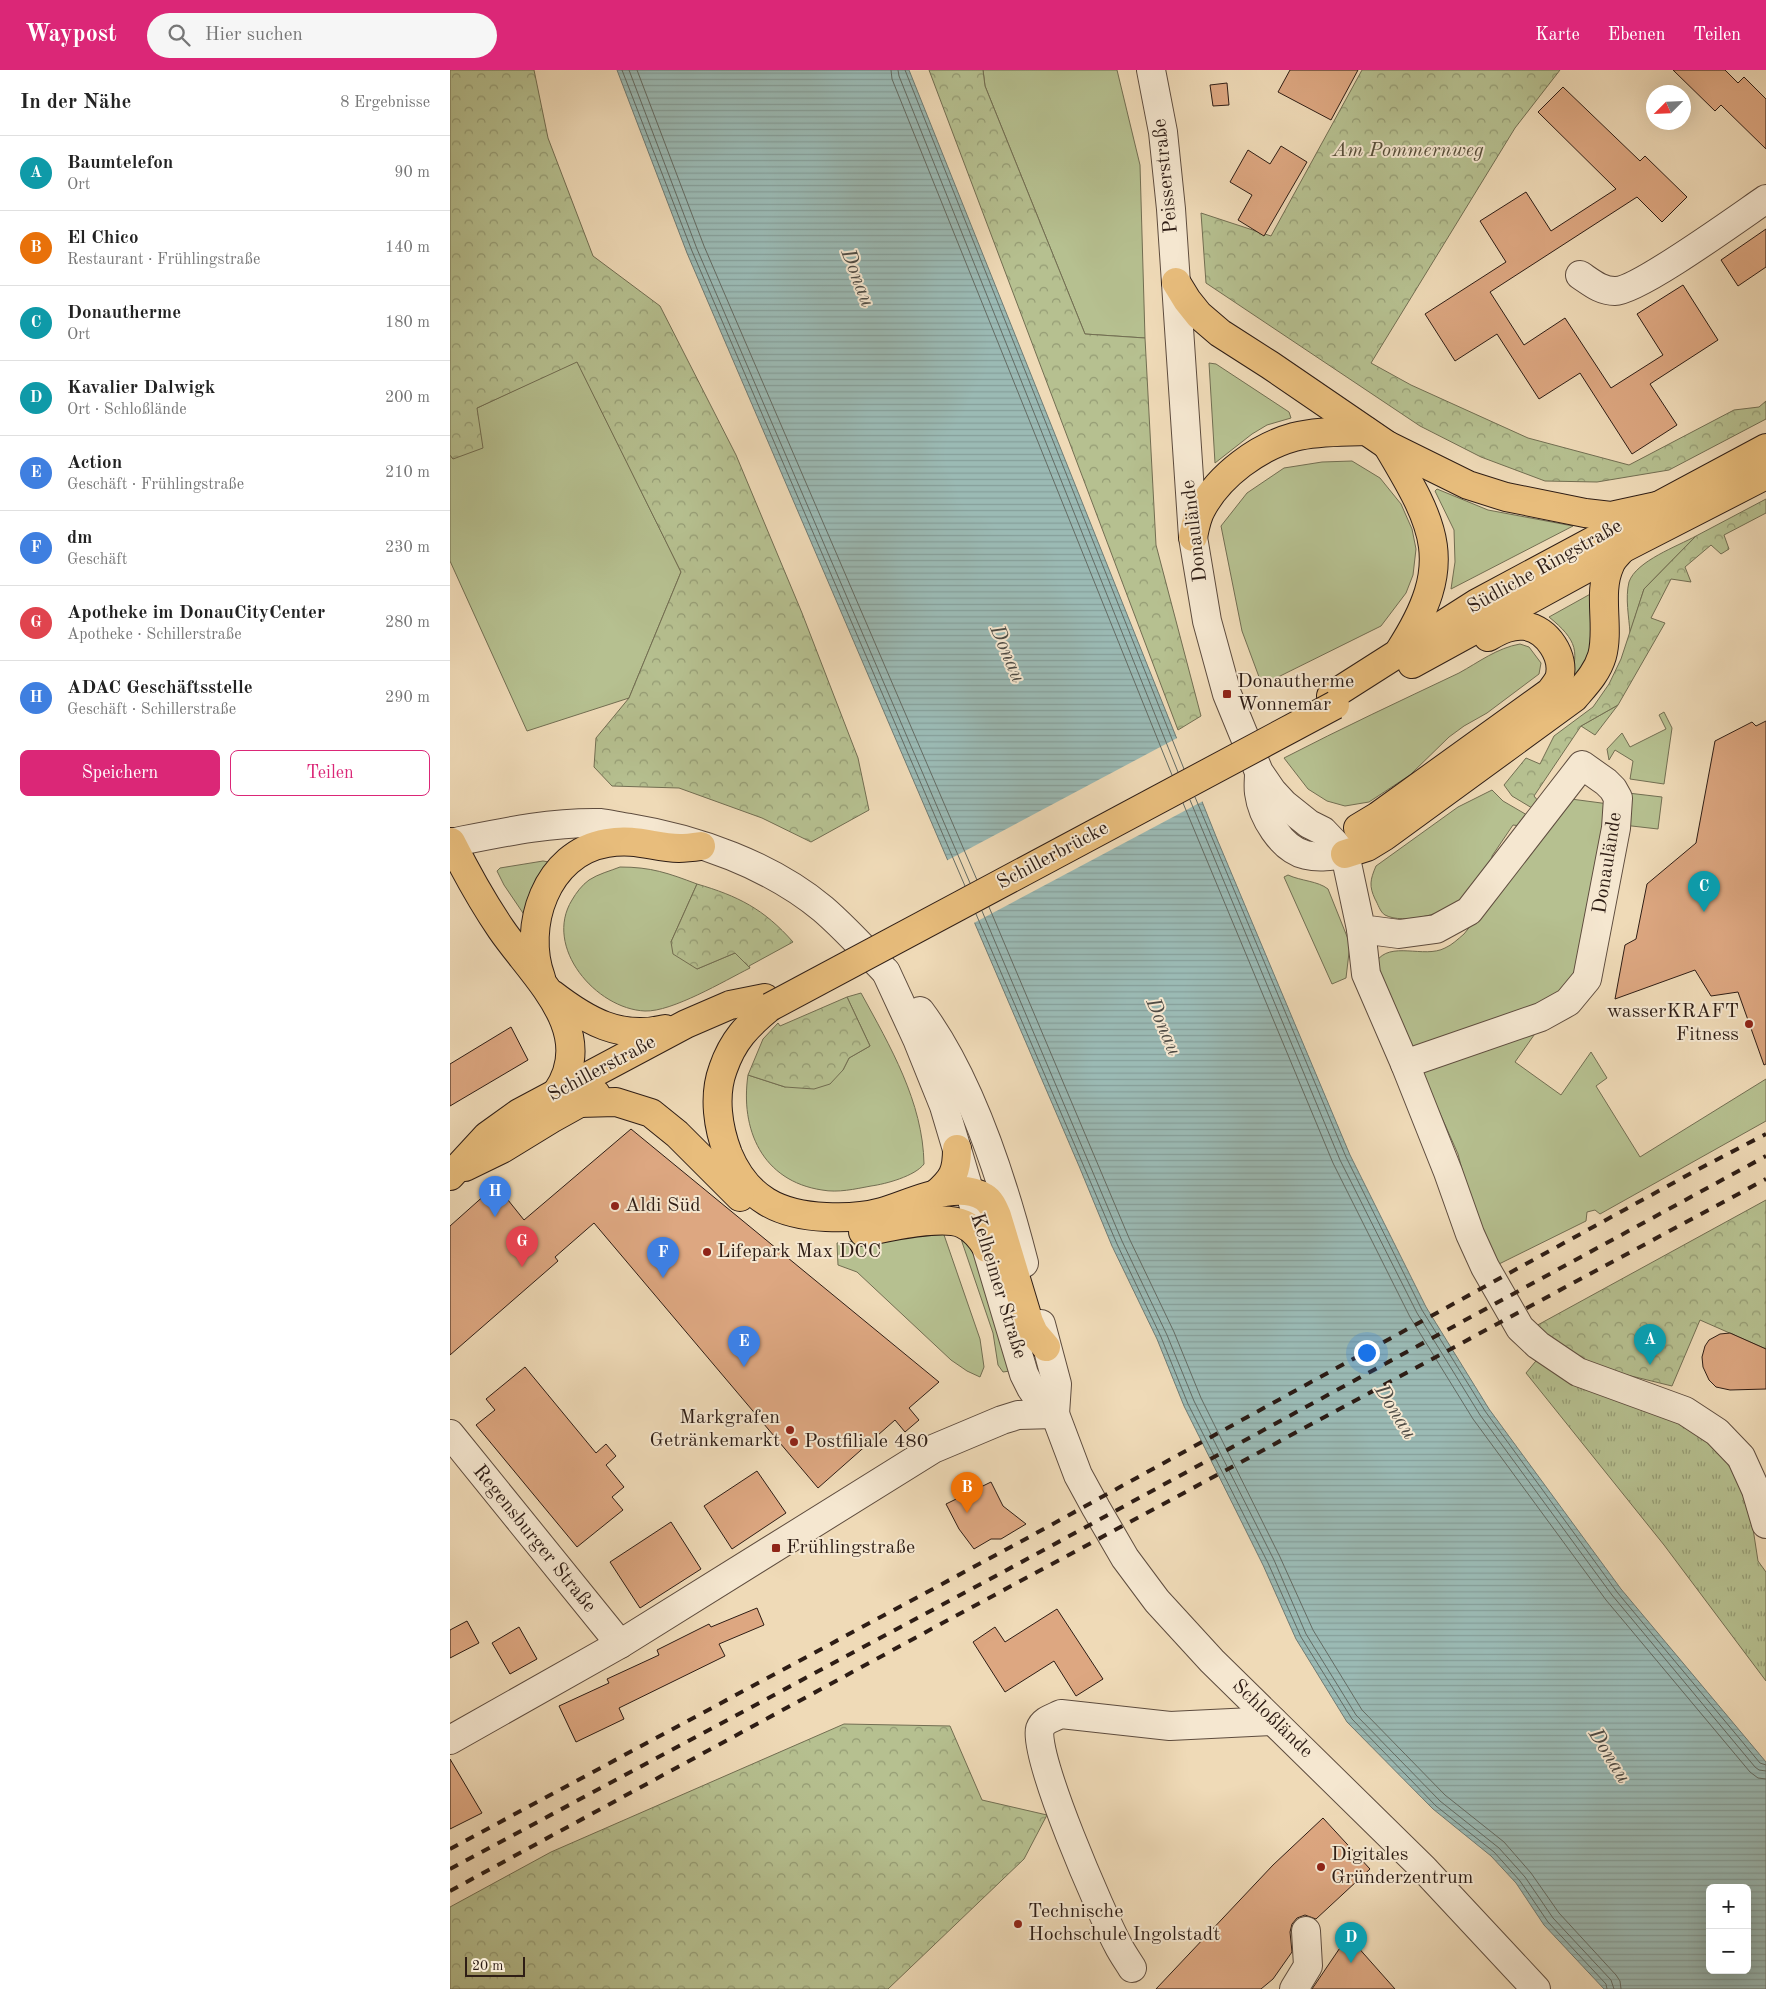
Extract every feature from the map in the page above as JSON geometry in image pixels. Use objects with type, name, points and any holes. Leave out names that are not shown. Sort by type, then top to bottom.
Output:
[{"type":"main road","points":[[1176,282],[1199,315],[1220,333],[1376,438],[1468,485],[1506,497],[1585,513],[1611,516],[1658,506]]},
{"type":"main road","points":[[1193,537],[1202,508],[1210,496],[1223,481],[1252,456],[1272,445],[1293,437],[1316,433],[1376,438],[1411,486],[1431,535],[1435,559],[1432,584],[1411,633],[1408,657],[1439,660],[1512,626],[1526,626],[1543,635],[1558,654],[1561,669],[1558,680],[1550,692],[1378,816],[1358,828]]},
{"type":"main road","name":"Südliche Ringstraße","points":[[1408,657],[1477,603],[1766,448]]},
{"type":"main road","name":"Südliche Ringstraße","points":[[1333,700],[1408,657],[1766,475]]},
{"type":"main road","points":[[1344,854],[1367,847],[1385,836],[1574,698],[1596,671],[1602,658],[1606,639],[1606,578],[1610,564],[1622,549]]},
{"type":"main road","name":"Schillerbrücke","points":[[768,1002],[1333,700]]},
{"type":"main road","points":[[701,846],[678,848],[624,841],[605,843],[578,854],[566,863],[549,884],[534,926],[535,957],[569,1036],[571,1059],[568,1097],[616,1102],[651,1113],[678,1134],[741,1197],[768,1219],[821,1234],[855,1233],[935,1220],[957,1222],[974,1231],[988,1248]]},
{"type":"main road","points":[[450,842],[490,913],[510,942],[547,988],[575,1011],[615,1030],[636,1033],[686,1024]]},
{"type":"main road","points":[[768,1002],[737,1039],[725,1063],[718,1089],[718,1106],[725,1145],[742,1179],[754,1193],[767,1203],[800,1216],[840,1218],[861,1216],[882,1212],[936,1194],[957,1191],[971,1192],[985,1197],[992,1204],[997,1216],[1029,1322],[1034,1333],[1046,1346]]},
{"type":"main road","name":"Schillerstraße","points":[[453,1173],[494,1154],[568,1097],[686,1024],[730,1005],[768,1002]]},
{"type":"main road","name":"Schillerstraße","points":[[568,1097],[720,1023],[768,1002]]},
{"type":"main road","points":[[936,1194],[953,1177],[957,1165],[957,1149]]},
{"type":"street","name":"Peisserstraße","points":[[1151,70],[1164,142],[1176,282]]},
{"type":"street","points":[[1580,276],[1600,289],[1617,291],[1640,282],[1766,199]]},
{"type":"street","name":"Donaulände","points":[[1176,282],[1193,537],[1207,621],[1228,694],[1259,772]]},
{"type":"street","name":"Donaulände","points":[[1361,929],[1400,934],[1436,929],[1469,911],[1582,765],[1606,782],[1618,798],[1616,828],[1587,979],[1564,1005],[1541,1018],[1405,1064]]},
{"type":"street","points":[[1259,772],[1284,804],[1309,824],[1323,832],[1344,854],[1361,929],[1366,974],[1405,1064],[1448,1172],[1470,1234],[1485,1268],[1520,1328],[1538,1345],[1578,1372],[1685,1411],[1716,1432],[1741,1457],[1756,1490],[1766,1524]]},
{"type":"street","points":[[1259,772],[1259,794],[1264,812],[1283,840],[1305,855],[1326,857],[1344,854]]},
{"type":"street","points":[[450,842],[549,825],[602,823],[674,837],[754,866],[800,892],[824,910],[911,999],[934,1032],[969,1101],[998,1171],[1058,1384],[1055,1414],[1018,1415],[933,1449],[620,1644],[450,1740]]},
{"type":"street","points":[[1323,832],[1340,833],[1358,828]]},
{"type":"street","points":[[1344,854],[1349,840],[1358,828]]},
{"type":"street","name":"Kelheimer Straße","points":[[886,972],[931,1071],[971,1192],[1024,1374],[1042,1404],[1055,1414]]},
{"type":"street","name":"Schloßlände","points":[[1055,1414],[1078,1474],[1125,1558],[1157,1601],[1212,1660],[1424,1868],[1536,1989]]},
{"type":"street","name":"Regensburger Straße","points":[[450,1434],[620,1644]]},
{"type":"street","points":[[1132,1968],[1118,1945],[1071,1838],[1048,1776],[1038,1740],[1040,1727],[1046,1721],[1061,1714],[1170,1726],[1273,1721]]},
{"type":"street","points":[[1294,1989],[1308,1966],[1306,1931]]},
{"type":"green space","points":[[450,70],[534,70],[548,138],[593,256],[660,306],[736,455],[802,613],[858,758],[869,810],[811,842],[762,818],[679,788],[612,786],[594,767],[596,738],[629,698],[681,572],[577,362],[477,408],[483,448],[453,459],[450,455]]},
{"type":"green space","points":[[929,70],[983,70],[985,86],[1085,334],[1145,338],[1156,545],[1201,716],[1178,730]]},
{"type":"green space","points":[[983,70],[1117,70],[1140,165],[1145,338],[1085,334],[985,86]]},
{"type":"green space","name":"Am Pommernweg","points":[[1362,70],[1560,70],[1515,128],[1371,363],[1411,385],[1528,438],[1629,465],[1734,410],[1759,407],[1766,401],[1766,419],[1669,470],[1597,482],[1545,481],[1481,457],[1420,426],[1206,283],[1201,213],[1271,236]]},
{"type":"green space","points":[[577,361],[681,572],[629,698],[527,731],[450,561],[450,455],[453,459],[477,408]]},
{"type":"green space","points":[[1209,363],[1216,364],[1289,412],[1291,418],[1267,425],[1252,434],[1215,463]]},
{"type":"green space","points":[[1352,461],[1380,478],[1401,504],[1412,529],[1416,549],[1413,575],[1406,593],[1381,626],[1262,685],[1242,631],[1221,526],[1247,493],[1284,468],[1322,462]]},
{"type":"green space","points":[[1437,489],[1488,510],[1573,526],[1451,589],[1455,562],[1454,530],[1435,491]]},
{"type":"green space","points":[[1766,499],[1766,513],[1724,535],[1729,549],[1721,554],[1711,545],[1685,567],[1691,582],[1671,579],[1651,618],[1665,623],[1618,705],[1581,726],[1534,796],[1539,802],[1532,808],[1512,796],[1504,785],[1526,758],[1540,764],[1554,736],[1593,707],[1609,684],[1621,659],[1644,589],[1696,536]]},
{"type":"green space","points":[[1696,536],[1644,589],[1630,633],[1627,594],[1629,582],[1633,574],[1649,561]]},
{"type":"green space","points":[[1594,592],[1598,623],[1587,670],[1567,686],[1574,664],[1574,647],[1566,633],[1549,617]]},
{"type":"green space","points":[[1520,644],[1529,647],[1541,663],[1539,674],[1487,713],[1449,737],[1410,775],[1369,802],[1345,806],[1327,801],[1308,789],[1284,758],[1459,673],[1496,652]]},
{"type":"green space","points":[[1618,705],[1595,735],[1581,726]]},
{"type":"green space","points":[[1664,712],[1672,728],[1664,784],[1630,779],[1633,761],[1615,750],[1609,760],[1607,749],[1622,733],[1630,747],[1666,729],[1659,715]]},
{"type":"green space","points":[[1492,790],[1503,801],[1527,815],[1521,826],[1513,825],[1492,856],[1492,863],[1469,895],[1453,907],[1434,914],[1402,919],[1383,914],[1371,887],[1371,879],[1376,866],[1458,807]]},
{"type":"green space","points":[[1628,793],[1662,797],[1658,829],[1623,825]]},
{"type":"green space","points":[[1571,799],[1609,804],[1580,970],[1515,1062],[1561,1095],[1591,1052],[1607,1078],[1596,1086],[1640,1157],[1766,1079],[1766,1121],[1600,1214],[1595,1210],[1587,1212],[1586,1221],[1497,1265],[1474,1215],[1458,1154],[1380,978],[1376,962],[1390,952],[1437,951],[1448,947],[1457,940],[1464,934]]},
{"type":"green space","points":[[543,861],[555,863],[525,916],[497,871],[500,868]]},
{"type":"green space","points":[[620,867],[659,871],[697,884],[671,942],[697,969],[735,953],[750,968],[698,995],[669,1007],[656,1010],[645,1011],[627,1008],[609,999],[593,987],[579,972],[569,955],[564,937],[565,918],[572,900],[584,884],[596,876]]},
{"type":"green space","points":[[1288,875],[1319,884],[1328,889],[1350,944],[1346,978],[1332,984],[1284,877]]},
{"type":"green space","points":[[697,884],[725,893],[750,905],[772,921],[793,942],[749,966],[750,968],[735,953],[697,969],[673,954],[671,942]]},
{"type":"green space","points":[[861,993],[903,1075],[918,1119],[924,1164],[900,1179],[846,1190],[822,1190],[801,1185],[784,1176],[770,1164],[752,1133],[746,1095],[748,1075],[785,1087],[843,1070],[849,1058],[870,1046],[847,997]]},
{"type":"green space","points":[[847,997],[870,1046],[849,1058],[843,1070],[830,1084],[814,1089],[785,1087],[748,1075],[763,1039],[778,1023],[780,1026]]},
{"type":"green space","points":[[1766,1200],[1766,1349],[1700,1320],[1672,1386],[1582,1364],[1534,1327]]},
{"type":"green space","points":[[943,1232],[980,1339],[984,1367],[980,1377],[951,1360],[857,1272],[838,1265],[837,1243]]},
{"type":"green space","points":[[960,1236],[973,1247],[1010,1371],[1003,1372],[998,1365],[993,1333]]},
{"type":"green space","points":[[1540,1356],[1687,1423],[1719,1446],[1737,1470],[1748,1496],[1758,1561],[1766,1572],[1766,1681],[1664,1545],[1526,1373]]},
{"type":"green space","points":[[844,1724],[950,1726],[982,1800],[1047,1815],[1024,1859],[888,1989],[450,1989],[450,1907],[551,1852]]},
{"type":"water","name":"Donau","points":[[617,70],[909,70],[1217,839],[1350,1155],[1426,1307],[1489,1409],[1621,1589],[1766,1762],[1766,1989],[1604,1989],[1544,1925],[1516,1883],[1491,1856],[1433,1809],[1347,1722],[1296,1639],[1263,1565],[1184,1406],[1157,1339],[1112,1246],[687,253]]},
{"type":"pier","points":[[1179,737],[1205,800],[972,924],[946,861]]},
{"type":"building","points":[[1290,70],[1358,70],[1331,120],[1278,92]]},
{"type":"building","points":[[1673,70],[1725,70],[1738,83],[1744,77],[1766,99],[1766,149],[1721,105],[1715,111],[1691,88],[1691,85],[1688,85]]},
{"type":"building","points":[[1227,83],[1229,105],[1213,106],[1210,85]]},
{"type":"building","points":[[1563,87],[1640,161],[1645,156],[1687,197],[1662,222],[1637,197],[1490,292],[1524,345],[1565,318],[1611,388],[1663,355],[1637,314],[1683,285],[1718,340],[1650,384],[1677,425],[1632,454],[1580,373],[1539,399],[1497,334],[1455,361],[1425,314],[1506,262],[1480,221],[1526,192],[1551,231],[1616,189],[1538,112]]},
{"type":"building","points":[[1281,146],[1307,162],[1264,236],[1238,220],[1252,195],[1230,182],[1248,150],[1270,164]]},
{"type":"building","points":[[1766,229],[1766,267],[1738,286],[1721,260]]},
{"type":"building","points":[[1766,721],[1766,1064],[1764,1065],[1738,992],[1711,996],[1695,970],[1615,999],[1625,945],[1636,939],[1647,884],[1696,843],[1715,741],[1752,722],[1756,726]]},
{"type":"building","points":[[511,1027],[528,1060],[450,1106],[450,1064]]},
{"type":"building","points":[[631,1129],[939,1382],[909,1408],[919,1420],[905,1432],[895,1420],[818,1488],[594,1223],[555,1257],[558,1261],[450,1355],[450,1226],[496,1185],[524,1220]]},
{"type":"building","points":[[1730,1333],[1766,1349],[1766,1389],[1730,1390],[1716,1387],[1709,1380],[1703,1367],[1702,1357],[1705,1346],[1709,1340],[1720,1334]]},
{"type":"building","points":[[525,1367],[596,1453],[606,1444],[616,1456],[606,1465],[624,1487],[612,1497],[623,1510],[577,1547],[476,1425],[495,1410],[486,1399]]},
{"type":"building","points":[[757,1471],[786,1513],[732,1549],[704,1506]]},
{"type":"building","points":[[991,1482],[1003,1506],[1026,1524],[1001,1539],[991,1539],[974,1549],[959,1529],[946,1504]]},
{"type":"building","points":[[671,1522],[701,1569],[640,1608],[610,1562]]},
{"type":"building","points":[[757,1608],[764,1625],[719,1644],[725,1656],[619,1708],[624,1719],[576,1742],[559,1706],[609,1683],[607,1679],[659,1655],[657,1650],[709,1624],[711,1627]]},
{"type":"building","points":[[1057,1609],[1103,1679],[1076,1696],[1054,1661],[1005,1692],[973,1642],[995,1627],[1005,1642]]},
{"type":"building","points":[[467,1621],[479,1643],[450,1658],[450,1630]]},
{"type":"building","points":[[519,1627],[537,1659],[510,1674],[492,1643]]},
{"type":"building","points":[[450,1759],[482,1813],[450,1829]]},
{"type":"building","points":[[1323,1818],[1370,1869],[1316,1919],[1305,1915],[1297,1918],[1292,1924],[1290,1932],[1292,1952],[1273,1979],[1261,1989],[1156,1989],[1273,1865]]},
{"type":"building","points":[[1348,1936],[1395,1989],[1312,1989]]},
{"type":"railway","points":[[450,1849],[1020,1542],[1695,1171],[1766,1134]]},
{"type":"railway","points":[[450,1869],[1029,1558],[1766,1156]]},
{"type":"railway","points":[[450,1891],[1766,1179]]},
{"type":"place","name":"Donautherme Wonnemar","points":[[1227,694]]},
{"type":"place","name":"Donautherme","points":[[1704,912]]},
{"type":"place","name":"wasserKRAFT Fitness","points":[[1749,1024]]},
{"type":"place","name":"Aldi Süd","points":[[615,1206]]},
{"type":"place","name":"ADAC Geschäftsstelle","points":[[495,1217]]},
{"type":"place","name":"Lifepark Max DCC","points":[[707,1252]]},
{"type":"place","name":"Apotheke im DonauCityCenter","points":[[522,1267]]},
{"type":"place","name":"dm","points":[[663,1278]]},
{"type":"place","name":"Baumtelefon","points":[[1650,1365]]},
{"type":"place","name":"Action","points":[[744,1367]]},
{"type":"place","name":"Markgrafen Getränkemarkt","points":[[790,1430]]},
{"type":"place","name":"Postfiliale 480","points":[[794,1442]]},
{"type":"place","name":"El Chico","points":[[967,1513]]},
{"type":"place","name":"Frühlingstraße","points":[[776,1548]]},
{"type":"place","name":"Digitales Gründerzentrum","points":[[1321,1867]]},
{"type":"place","name":"Technische Hochschule Ingolstadt","points":[[1018,1924]]},
{"type":"place","name":"Kavalier Dalwigk","points":[[1351,1963]]}]
